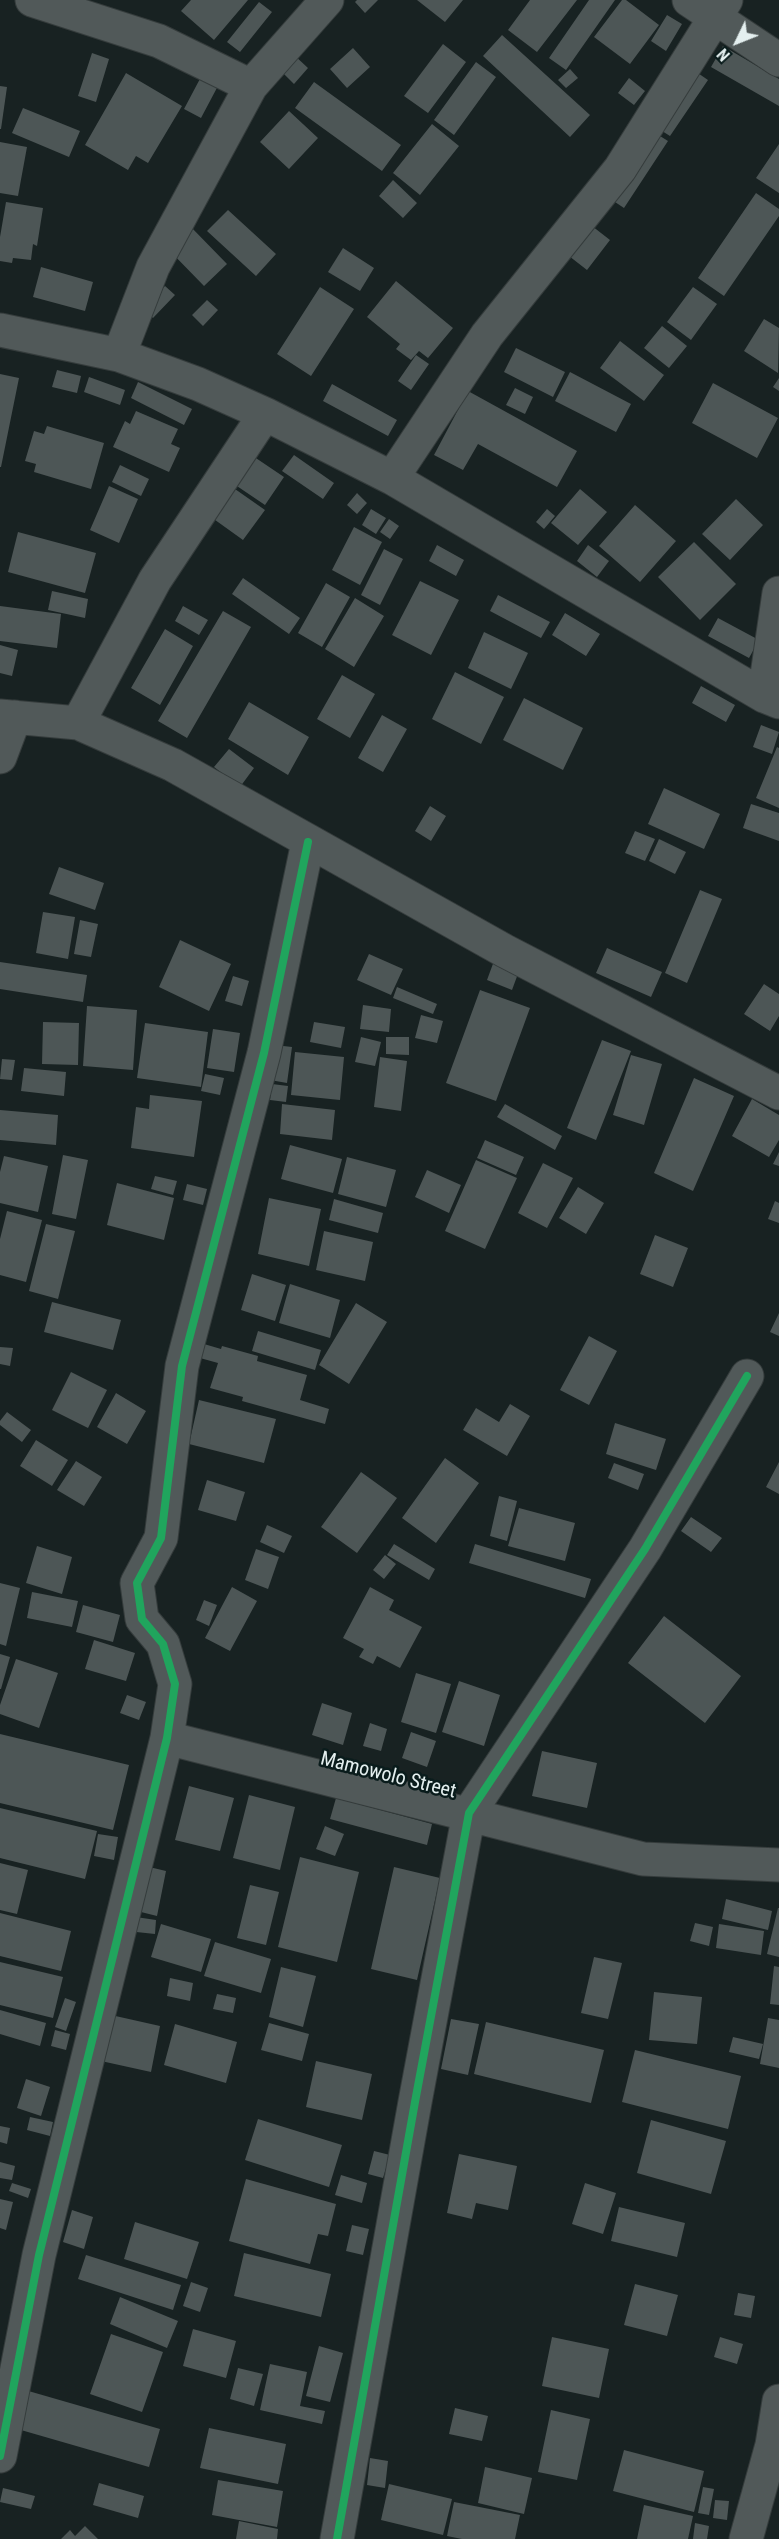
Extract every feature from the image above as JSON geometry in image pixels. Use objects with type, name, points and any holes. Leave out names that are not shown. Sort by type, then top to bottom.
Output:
[{"type":"street","points":[[32,0],[159,41],[251,86]]},
{"type":"street","points":[[119,355],[153,267],[251,86],[327,0]]},
{"type":"street","points":[[392,478],[487,335],[620,169],[710,6],[779,60]]},
{"type":"street","points":[[0,330],[119,355],[198,384],[265,414],[392,478],[772,699],[779,593]]},
{"type":"street","points":[[78,723],[155,580],[265,414]]},
{"type":"street","points":[[0,757],[7,716],[78,723],[172,765],[505,951],[779,1094]]},
{"type":"street","points":[[0,2456],[39,2255],[167,1738],[175,1684],[163,1644],[142,1619],[137,1583],[161,1538],[182,1366],[264,1053],[308,842]]},
{"type":"street","points":[[337,2539],[469,1814],[645,1549],[747,1376]]},
{"type":"street","name":"Mamowolo Street","points":[[167,1738],[643,1859],[779,1866]]},
{"type":"street","points":[[746,2539],[772,2445],[779,2401]]},
{"type":"building","points":[[191,0],[248,0],[214,40],[181,11]]},
{"type":"building","points":[[357,0],[378,0],[365,13],[355,2]]},
{"type":"building","points":[[417,0],[463,0],[445,22]]},
{"type":"building","points":[[530,0],[577,0],[537,52],[508,30]]},
{"type":"building","points":[[589,0],[615,0],[566,70],[549,58]]},
{"type":"building","points":[[622,0],[626,0],[659,25],[630,64],[594,37]]},
{"type":"building","points":[[259,2],[272,12],[240,52],[227,42]]},
{"type":"building","points":[[667,15],[682,24],[666,51],[651,41]]},
{"type":"building","points":[[502,35],[590,115],[570,137],[483,56]]},
{"type":"building","points":[[443,44],[466,62],[428,113],[404,96]]},
{"type":"building","points":[[723,46],[779,79],[779,106],[711,67]]},
{"type":"building","points":[[353,48],[370,67],[347,88],[330,69]]},
{"type":"building","points":[[92,53],[109,59],[96,102],[78,96]]},
{"type":"building","points":[[293,54],[308,68],[294,84],[279,69]]},
{"type":"building","points":[[476,62],[496,77],[454,135],[434,120]]},
{"type":"building","points":[[570,69],[578,78],[566,88],[558,80]]},
{"type":"building","points":[[692,69],[708,80],[670,136],[654,126]]},
{"type":"building","points":[[126,73],[182,106],[148,163],[136,156],[128,170],[85,145]]},
{"type":"building","points":[[202,75],[219,84],[201,118],[184,109]]},
{"type":"building","points":[[629,78],[645,91],[634,105],[618,93]]},
{"type":"building","points":[[314,82],[401,145],[382,171],[295,108]]},
{"type":"building","points":[[0,86],[7,87],[1,129],[0,129]]},
{"type":"building","points":[[23,108],[80,131],[69,157],[12,133]]},
{"type":"building","points":[[289,111],[318,138],[289,169],[260,142]]},
{"type":"building","points":[[432,124],[459,146],[420,195],[393,173]]},
{"type":"building","points":[[652,131],[668,141],[624,208],[609,198]]},
{"type":"building","points":[[0,142],[27,147],[18,196],[0,193]]},
{"type":"building","points":[[779,144],[779,193],[756,178]]},
{"type":"building","points":[[393,180],[417,203],[403,218],[379,196]]},
{"type":"building","points":[[756,193],[779,209],[779,216],[724,296],[698,278]]},
{"type":"building","points":[[6,202],[43,208],[37,246],[33,244],[31,260],[13,258],[12,263],[0,261],[0,237]]},
{"type":"building","points":[[228,210],[276,254],[256,276],[207,231]]},
{"type":"building","points":[[190,226],[227,264],[204,286],[167,248]]},
{"type":"building","points":[[592,226],[610,240],[587,270],[569,256]]},
{"type":"building","points":[[343,248],[374,268],[360,291],[328,272]]},
{"type":"building","points":[[41,267],[93,282],[85,311],[33,297]]},
{"type":"building","points":[[396,281],[453,328],[428,358],[419,351],[411,360],[396,349],[400,344],[367,317]]},
{"type":"building","points":[[165,286],[175,295],[153,318],[143,308]]},
{"type":"building","points":[[320,287],[354,309],[311,376],[277,354]]},
{"type":"building","points":[[693,287],[717,304],[691,340],[667,322]]},
{"type":"building","points":[[207,300],[218,310],[203,326],[192,315]]},
{"type":"building","points":[[764,319],[779,328],[778,373],[744,351]]},
{"type":"building","points":[[662,326],[687,346],[669,368],[644,348]]},
{"type":"building","points":[[620,341],[664,375],[644,401],[600,368]]},
{"type":"building","points":[[516,348],[565,372],[553,397],[504,372]]},
{"type":"building","points":[[416,355],[429,364],[411,390],[398,381]]},
{"type":"building","points":[[57,370],[81,376],[77,393],[52,387]]},
{"type":"building","points":[[570,372],[631,404],[616,432],[555,401]]},
{"type":"building","points":[[0,374],[19,378],[1,467],[0,467]]},
{"type":"building","points":[[89,377],[125,390],[120,405],[84,392]]},
{"type":"building","points":[[779,378],[779,391],[773,387]]},
{"type":"building","points":[[138,382],[192,409],[184,425],[131,398]]},
{"type":"building","points":[[713,383],[778,418],[757,458],[692,423]]},
{"type":"building","points":[[332,384],[397,420],[388,436],[323,401]]},
{"type":"building","points":[[515,388],[533,397],[525,414],[506,405]]},
{"type":"building","points":[[468,391],[577,451],[557,487],[478,444],[463,470],[434,455]]},
{"type":"building","points":[[136,411],[178,429],[171,444],[180,448],[169,472],[113,447],[125,421],[130,424]]},
{"type":"building","points":[[47,426],[104,443],[91,489],[34,472],[36,464],[25,461],[34,431],[44,434]]},
{"type":"building","points":[[244,450],[284,477],[265,505],[225,478]]},
{"type":"building","points":[[294,455],[334,483],[323,499],[282,471]]},
{"type":"building","points":[[120,465],[149,479],[141,496],[112,482]]},
{"type":"building","points":[[225,482],[265,510],[243,540],[204,512]]},
{"type":"building","points":[[109,486],[138,499],[119,543],[90,530]]},
{"type":"building","points":[[580,489],[607,512],[578,545],[551,523]]},
{"type":"building","points":[[357,493],[367,503],[357,514],[347,505]]},
{"type":"building","points":[[736,499],[763,525],[730,560],[702,534]]},
{"type":"building","points":[[635,505],[676,541],[640,582],[599,546]]},
{"type":"building","points":[[371,509],[386,518],[376,534],[362,525]]},
{"type":"building","points":[[547,509],[555,516],[544,529],[536,522]]},
{"type":"building","points":[[389,519],[399,526],[390,539],[380,532]]},
{"type":"building","points":[[354,527],[382,542],[360,585],[332,570]]},
{"type":"building","points":[[18,532],[96,553],[85,593],[8,572]]},
{"type":"building","points":[[694,542],[736,584],[700,620],[658,577]]},
{"type":"building","points":[[437,545],[464,560],[456,576],[429,561]]},
{"type":"building","points":[[588,545],[609,561],[597,577],[577,561]]},
{"type":"building","points":[[384,549],[403,559],[380,605],[361,595]]},
{"type":"building","points":[[243,578],[300,618],[289,634],[232,594]]},
{"type":"building","points":[[420,581],[459,600],[431,655],[392,635]]},
{"type":"building","points":[[326,583],[350,597],[322,647],[298,633]]},
{"type":"building","points":[[52,591],[88,599],[85,618],[48,610]]},
{"type":"building","points":[[498,595],[550,622],[541,638],[490,611]]},
{"type":"building","points":[[355,598],[384,616],[354,667],[325,649]]},
{"type":"building","points":[[0,606],[61,614],[57,648],[0,641]]},
{"type":"building","points":[[183,606],[208,620],[199,635],[175,621]]},
{"type":"building","points":[[223,611],[251,627],[187,738],[158,721]]},
{"type":"building","points":[[565,613],[600,634],[586,656],[552,635]]},
{"type":"building","points":[[718,618],[759,640],[749,658],[708,636]]},
{"type":"building","points":[[165,629],[193,646],[160,705],[131,688]]},
{"type":"building","points":[[484,632],[528,653],[511,689],[468,668]]},
{"type":"building","points":[[0,645],[18,650],[12,676],[0,673]]},
{"type":"building","points":[[455,672],[504,697],[481,744],[432,719]]},
{"type":"building","points":[[342,675],[375,694],[350,738],[317,719]]},
{"type":"building","points":[[701,686],[735,705],[726,722],[692,703]]},
{"type":"building","points":[[524,698],[583,728],[563,770],[503,740]]},
{"type":"building","points":[[249,702],[309,737],[288,775],[228,739]]},
{"type":"building","points":[[382,715],[407,729],[383,772],[358,758]]},
{"type":"building","points":[[761,725],[779,732],[772,754],[753,747]]},
{"type":"building","points":[[777,747],[779,748],[779,808],[756,798]]},
{"type":"building","points":[[229,749],[254,768],[240,787],[214,767]]},
{"type":"building","points":[[664,788],[720,814],[704,849],[648,824]]},
{"type":"building","points":[[751,804],[779,813],[779,841],[743,828]]},
{"type":"building","points":[[430,806],[446,816],[431,841],[415,831]]},
{"type":"building","points":[[635,831],[655,839],[645,861],[625,853]]},
{"type":"building","points":[[659,839],[686,852],[675,874],[649,861]]},
{"type":"building","points":[[59,867],[104,883],[95,910],[49,894]]},
{"type":"building","points":[[700,890],[722,899],[687,983],[665,973]]},
{"type":"building","points":[[43,912],[75,917],[68,959],[36,953]]},
{"type":"building","points":[[80,920],[98,924],[91,957],[74,954]]},
{"type":"building","points":[[180,940],[231,964],[209,1011],[159,987]]},
{"type":"building","points":[[607,948],[662,972],[651,997],[596,973]]},
{"type":"building","points":[[369,954],[403,969],[391,995],[357,980]]},
{"type":"building","points":[[494,961],[519,971],[512,990],[487,980]]},
{"type":"building","points":[[0,962],[87,975],[83,1002],[0,989]]},
{"type":"building","points":[[233,976],[249,981],[242,1006],[225,1001]]},
{"type":"building","points":[[764,984],[779,994],[779,1016],[770,1031],[744,1014]]},
{"type":"building","points":[[397,987],[437,1004],[433,1014],[393,998]]},
{"type":"building","points":[[480,990],[530,1008],[496,1101],[446,1083]]},
{"type":"building","points":[[363,1005],[391,1009],[389,1032],[360,1029]]},
{"type":"building","points":[[87,1006],[137,1010],[133,1070],[83,1066]]},
{"type":"building","points":[[421,1015],[443,1021],[437,1043],[415,1038]]},
{"type":"building","points":[[43,1022],[79,1023],[78,1065],[42,1064]]},
{"type":"building","points":[[314,1022],[345,1027],[341,1048],[310,1042]]},
{"type":"building","points":[[145,1023],[208,1032],[201,1087],[137,1078]]},
{"type":"building","points":[[213,1029],[240,1033],[234,1072],[207,1068]]},
{"type":"building","points":[[361,1037],[381,1042],[375,1066],[355,1062]]},
{"type":"building","points":[[386,1037],[409,1037],[409,1055],[386,1054]]},
{"type":"building","points":[[602,1040],[631,1051],[596,1140],[567,1128]]},
{"type":"building","points":[[275,1045],[292,1047],[287,1083],[270,1080]]},
{"type":"building","points":[[295,1052],[344,1057],[340,1100],[291,1095]]},
{"type":"building","points":[[631,1055],[662,1064],[644,1125],[613,1115]]},
{"type":"building","points":[[380,1057],[407,1061],[401,1111],[374,1107]]},
{"type":"building","points":[[2,1059],[15,1060],[12,1080],[0,1079]]},
{"type":"building","points":[[24,1068],[66,1072],[64,1096],[21,1091]]},
{"type":"building","points":[[205,1074],[224,1078],[220,1095],[201,1091]]},
{"type":"building","points":[[694,1078],[734,1096],[693,1191],[654,1173]]},
{"type":"building","points":[[272,1084],[288,1086],[286,1102],[270,1100]]},
{"type":"building","points":[[150,1095],[202,1101],[194,1157],[131,1148],[136,1107],[149,1109]]},
{"type":"building","points":[[752,1099],[779,1115],[779,1140],[769,1157],[732,1136]]},
{"type":"building","points":[[282,1104],[335,1110],[332,1140],[280,1134]]},
{"type":"building","points":[[505,1104],[562,1136],[555,1150],[497,1117]]},
{"type":"building","points":[[0,1110],[58,1115],[56,1145],[0,1140]]},
{"type":"building","points":[[485,1140],[524,1157],[516,1175],[477,1158]]},
{"type":"building","points":[[290,1145],[342,1159],[333,1193],[281,1179]]},
{"type":"building","points":[[779,1152],[779,1166],[773,1164]]},
{"type":"building","points":[[63,1155],[88,1160],[76,1219],[52,1214]]},
{"type":"building","points":[[4,1156],[48,1166],[38,1212],[0,1203],[0,1172]]},
{"type":"building","points":[[347,1157],[396,1170],[386,1207],[338,1194]]},
{"type":"building","points":[[476,1160],[517,1178],[485,1249],[445,1231]]},
{"type":"building","points":[[543,1163],[573,1178],[547,1228],[518,1213]]},
{"type":"building","points":[[427,1170],[461,1185],[449,1213],[415,1197]]},
{"type":"building","points":[[155,1176],[177,1181],[173,1195],[151,1189]]},
{"type":"building","points":[[117,1183],[174,1198],[164,1240],[107,1225]]},
{"type":"building","points":[[187,1184],[207,1189],[203,1205],[183,1200]]},
{"type":"building","points":[[578,1187],[604,1203],[586,1234],[559,1218]]},
{"type":"building","points":[[269,1198],[321,1209],[309,1266],[258,1254]]},
{"type":"building","points":[[334,1199],[383,1213],[378,1233],[329,1220]]},
{"type":"building","points":[[775,1201],[779,1203],[779,1223],[768,1219]]},
{"type":"building","points":[[7,1211],[42,1220],[26,1282],[0,1275],[0,1239]]},
{"type":"building","points":[[46,1224],[75,1231],[58,1299],[29,1291]]},
{"type":"building","points":[[324,1231],[373,1242],[365,1281],[316,1270]]},
{"type":"building","points":[[655,1235],[688,1248],[673,1287],[640,1274]]},
{"type":"building","points":[[252,1274],[286,1285],[275,1321],[241,1310]]},
{"type":"building","points":[[290,1284],[340,1300],[330,1338],[279,1323]]},
{"type":"building","points":[[52,1302],[121,1320],[113,1350],[44,1332]]},
{"type":"building","points":[[356,1303],[387,1322],[349,1384],[319,1365]]},
{"type":"building","points":[[779,1313],[779,1336],[770,1332]]},
{"type":"building","points":[[258,1331],[321,1350],[315,1370],[252,1351]]},
{"type":"building","points":[[589,1336],[617,1351],[589,1405],[560,1390]]},
{"type":"building","points":[[204,1344],[221,1349],[222,1346],[258,1356],[257,1361],[307,1375],[300,1400],[329,1409],[325,1424],[242,1401],[243,1397],[210,1388],[218,1363],[200,1358]]},
{"type":"building","points":[[0,1347],[13,1348],[10,1366],[0,1364]]},
{"type":"building","points":[[71,1372],[107,1390],[88,1428],[52,1410]]},
{"type":"building","points":[[116,1393],[146,1411],[127,1444],[97,1427]]},
{"type":"building","points":[[199,1400],[276,1419],[264,1463],[189,1444]]},
{"type":"building","points":[[510,1404],[530,1416],[507,1456],[463,1430],[476,1408],[499,1422]]},
{"type":"building","points":[[7,1412],[31,1430],[22,1442],[0,1425],[0,1421]]},
{"type":"building","points":[[615,1423],[666,1439],[656,1470],[606,1454]]},
{"type":"building","points":[[36,1440],[68,1460],[52,1486],[20,1466]]},
{"type":"building","points":[[445,1458],[479,1483],[436,1543],[402,1518]]},
{"type":"building","points":[[76,1461],[102,1477],[84,1506],[57,1490]]},
{"type":"building","points":[[779,1462],[779,1494],[766,1487]]},
{"type":"building","points":[[614,1463],[644,1474],[638,1490],[608,1478]]},
{"type":"building","points":[[361,1472],[397,1498],[357,1553],[321,1527]]},
{"type":"building","points":[[207,1480],[245,1492],[236,1521],[198,1510]]},
{"type":"building","points":[[499,1496],[517,1501],[507,1541],[490,1536]]},
{"type":"building","points":[[519,1508],[575,1523],[565,1561],[508,1546]]},
{"type":"building","points":[[691,1517],[722,1538],[711,1552],[681,1531]]},
{"type":"building","points":[[267,1525],[292,1536],[284,1553],[260,1542]]},
{"type":"building","points":[[394,1544],[435,1569],[429,1580],[387,1555]]},
{"type":"building","points":[[475,1544],[591,1579],[585,1598],[469,1563]]},
{"type":"building","points":[[37,1546],[72,1557],[62,1594],[26,1583]]},
{"type":"building","points":[[256,1549],[279,1557],[268,1589],[245,1580]]},
{"type":"building","points":[[385,1555],[396,1564],[384,1579],[373,1570]]},
{"type":"building","points":[[0,1583],[20,1588],[6,1646],[0,1644]]},
{"type":"building","points":[[232,1587],[257,1601],[230,1651],[205,1638]]},
{"type":"building","points":[[370,1587],[394,1600],[389,1610],[422,1627],[400,1668],[377,1656],[373,1664],[359,1657],[364,1649],[343,1638]]},
{"type":"building","points":[[32,1592],[78,1601],[72,1627],[27,1618]]},
{"type":"building","points":[[204,1600],[217,1605],[209,1626],[196,1620]]},
{"type":"building","points":[[83,1605],[120,1615],[113,1642],[76,1632]]},
{"type":"building","points":[[664,1616],[741,1676],[705,1723],[628,1663]]},
{"type":"building","points":[[94,1640],[135,1653],[126,1681],[85,1669]]},
{"type":"building","points":[[0,1654],[10,1657],[1,1689],[0,1689]]},
{"type":"building","points":[[16,1659],[58,1673],[39,1728],[0,1714],[0,1705]]},
{"type":"building","points":[[416,1673],[451,1684],[436,1733],[401,1722]]},
{"type":"building","points":[[459,1681],[500,1695],[484,1746],[442,1732]]},
{"type":"building","points":[[127,1695],[146,1702],[139,1720],[120,1713]]},
{"type":"building","points":[[322,1703],[352,1713],[343,1745],[312,1735]]},
{"type":"building","points":[[370,1723],[387,1729],[381,1751],[363,1746]]},
{"type":"building","points":[[411,1732],[436,1741],[427,1767],[402,1758]]},
{"type":"building","points":[[0,1734],[129,1765],[113,1830],[0,1803]]},
{"type":"building","points":[[542,1751],[597,1763],[587,1808],[532,1796]]},
{"type":"building","points":[[189,1786],[234,1798],[220,1851],[175,1840]]},
{"type":"building","points":[[249,1795],[295,1807],[280,1870],[233,1858]]},
{"type":"building","points":[[336,1798],[432,1824],[427,1845],[330,1819]]},
{"type":"building","points":[[0,1808],[97,1831],[85,1879],[0,1858]]},
{"type":"building","points":[[325,1826],[344,1834],[335,1856],[316,1849]]},
{"type":"building","points":[[98,1834],[118,1837],[114,1860],[94,1856]]},
{"type":"building","points":[[300,1857],[359,1872],[337,1962],[278,1947]]},
{"type":"building","points":[[0,1863],[28,1870],[17,1914],[0,1910]]},
{"type":"building","points":[[145,1866],[166,1871],[157,1916],[137,1911]]},
{"type":"building","points":[[394,1867],[440,1878],[417,1980],[371,1969]]},
{"type":"building","points":[[250,1885],[279,1892],[266,1945],[237,1938]]},
{"type":"building","points":[[726,1899],[772,1911],[768,1930],[722,1919]]},
{"type":"building","points":[[779,1908],[779,1957],[767,1954]]},
{"type":"building","points":[[0,1913],[71,1931],[61,1971],[0,1956]]},
{"type":"building","points":[[129,1916],[156,1920],[155,1934],[127,1931]]},
{"type":"building","points":[[695,1923],[713,1927],[709,1946],[690,1941]]},
{"type":"building","points":[[161,1924],[211,1939],[201,1972],[151,1957]]},
{"type":"building","points":[[719,1924],[764,1931],[761,1955],[716,1948]]},
{"type":"building","points":[[215,1942],[271,1959],[261,1993],[204,1976]]},
{"type":"building","points":[[594,1957],[622,1963],[608,2019],[581,2013]]},
{"type":"building","points":[[0,1962],[63,1977],[53,2018],[0,2005]]},
{"type":"building","points":[[774,1966],[779,1967],[779,2005],[770,2004]]},
{"type":"building","points":[[281,1967],[316,1976],[303,2027],[269,2017]]},
{"type":"building","points":[[170,1978],[193,1983],[190,2001],[167,1996]]},
{"type":"building","points":[[654,1992],[702,1997],[697,2044],[649,2040]]},
{"type":"building","points":[[217,1994],[236,1998],[233,2013],[213,2009]]},
{"type":"building","points":[[65,1998],[76,2002],[66,2031],[55,2027]]},
{"type":"building","points":[[0,2010],[46,2023],[40,2046],[0,2034]]},
{"type":"building","points":[[111,2015],[160,2026],[151,2072],[101,2061]]},
{"type":"building","points":[[768,2018],[779,2020],[779,2068],[760,2064]]},
{"type":"building","points":[[451,2019],[479,2024],[468,2075],[441,2069]]},
{"type":"building","points":[[486,2022],[604,2050],[591,2103],[474,2074]]},
{"type":"building","points":[[269,2023],[309,2034],[302,2061],[261,2050]]},
{"type":"building","points":[[175,2024],[237,2042],[226,2083],[164,2065]]},
{"type":"building","points":[[55,2030],[70,2034],[66,2050],[51,2046]]},
{"type":"building","points":[[733,2037],[763,2044],[759,2059],[729,2052]]},
{"type":"building","points":[[635,2050],[741,2076],[728,2129],[622,2102]]},
{"type":"building","points":[[316,2061],[372,2074],[362,2120],[306,2107]]},
{"type":"building","points":[[26,2079],[50,2087],[41,2116],[17,2108]]},
{"type":"building","points":[[30,2117],[53,2122],[50,2136],[27,2130]]},
{"type":"building","points":[[258,2119],[342,2145],[329,2187],[245,2160]]},
{"type":"building","points":[[651,2120],[726,2141],[711,2194],[637,2173]]},
{"type":"building","points":[[0,2126],[10,2128],[7,2144],[0,2142]]},
{"type":"building","points":[[374,2151],[390,2155],[383,2178],[368,2174]]},
{"type":"building","points":[[459,2154],[517,2166],[508,2210],[476,2203],[472,2219],[447,2213]]},
{"type":"building","points":[[0,2162],[15,2166],[12,2180],[0,2178]]},
{"type":"building","points":[[341,2175],[367,2183],[362,2203],[335,2195]]},
{"type":"building","points":[[246,2179],[336,2204],[328,2236],[318,2234],[310,2264],[229,2241]]},
{"type":"building","points":[[12,2183],[31,2189],[28,2198],[9,2191]]},
{"type":"building","points":[[585,2183],[616,2193],[603,2234],[572,2224]]},
{"type":"building","points":[[0,2199],[13,2202],[6,2230],[0,2228]]},
{"type":"building","points":[[619,2207],[685,2223],[677,2257],[611,2241]]},
{"type":"building","points":[[72,2210],[93,2217],[84,2249],[63,2242]]},
{"type":"building","points":[[135,2222],[199,2242],[187,2279],[124,2259]]},
{"type":"building","points":[[352,2225],[369,2229],[363,2255],[346,2251]]},
{"type":"building","points":[[244,2253],[331,2274],[321,2317],[234,2296]]},
{"type":"building","points":[[86,2255],[181,2285],[173,2310],[78,2279]]},
{"type":"building","points":[[191,2282],[208,2288],[200,2312],[183,2306]]},
{"type":"building","points":[[635,2284],[678,2295],[667,2336],[624,2325]]},
{"type":"building","points":[[738,2293],[755,2296],[751,2318],[734,2315]]},
{"type":"building","points":[[120,2297],[178,2321],[167,2348],[110,2324]]},
{"type":"building","points":[[193,2329],[236,2341],[226,2378],[183,2366]]},
{"type":"building","points":[[111,2334],[163,2352],[142,2412],[90,2394]]},
{"type":"building","points":[[552,2337],[609,2349],[599,2398],[542,2386]]},
{"type":"building","points":[[720,2337],[743,2344],[737,2364],[714,2357]]},
{"type":"building","points":[[319,2346],[343,2353],[330,2402],[306,2396]]},
{"type":"building","points":[[270,2364],[307,2372],[300,2406],[325,2411],[322,2424],[260,2410]]},
{"type":"building","points":[[238,2368],[263,2374],[254,2406],[230,2399]]},
{"type":"building","points":[[25,2390],[160,2429],[149,2467],[14,2428]]},
{"type":"building","points":[[455,2408],[488,2416],[482,2441],[449,2434]]},
{"type":"building","points":[[551,2410],[590,2419],[577,2480],[538,2472]]},
{"type":"building","points":[[209,2428],[286,2444],[278,2484],[200,2468]]},
{"type":"building","points":[[624,2450],[704,2471],[694,2512],[613,2491]]},
{"type":"building","points":[[370,2458],[388,2461],[385,2488],[367,2485]]},
{"type":"building","points":[[485,2467],[532,2478],[524,2514],[478,2503]]},
{"type":"building","points":[[218,2480],[283,2491],[277,2527],[212,2515]]},
{"type":"building","points":[[99,2483],[144,2496],[138,2518],[93,2505]]},
{"type":"building","points":[[389,2484],[452,2499],[443,2535],[381,2520]]},
{"type":"building","points":[[703,2487],[714,2489],[709,2515],[698,2513]]},
{"type":"building","points":[[3,2488],[35,2496],[31,2509],[0,2502]]},
{"type":"building","points":[[715,2500],[729,2501],[727,2520],[713,2518]]},
{"type":"building","points":[[454,2502],[520,2515],[515,2539],[462,2539],[447,2536]]},
{"type":"building","points":[[644,2505],[693,2516],[688,2539],[637,2539]]},
{"type":"building","points":[[239,2521],[278,2529],[277,2539],[236,2539]]},
{"type":"building","points":[[695,2523],[709,2526],[707,2539],[693,2539]]},
{"type":"building","points":[[85,2526],[98,2539],[61,2539],[70,2530],[75,2536]]},
{"type":"cycle path","points":[[0,2456],[39,2255],[167,1738],[175,1684],[163,1644],[142,1619],[137,1583],[161,1538],[182,1366],[264,1053],[308,842]]},
{"type":"cycle path","points":[[337,2539],[469,1813],[645,1549],[747,1376]]}]
